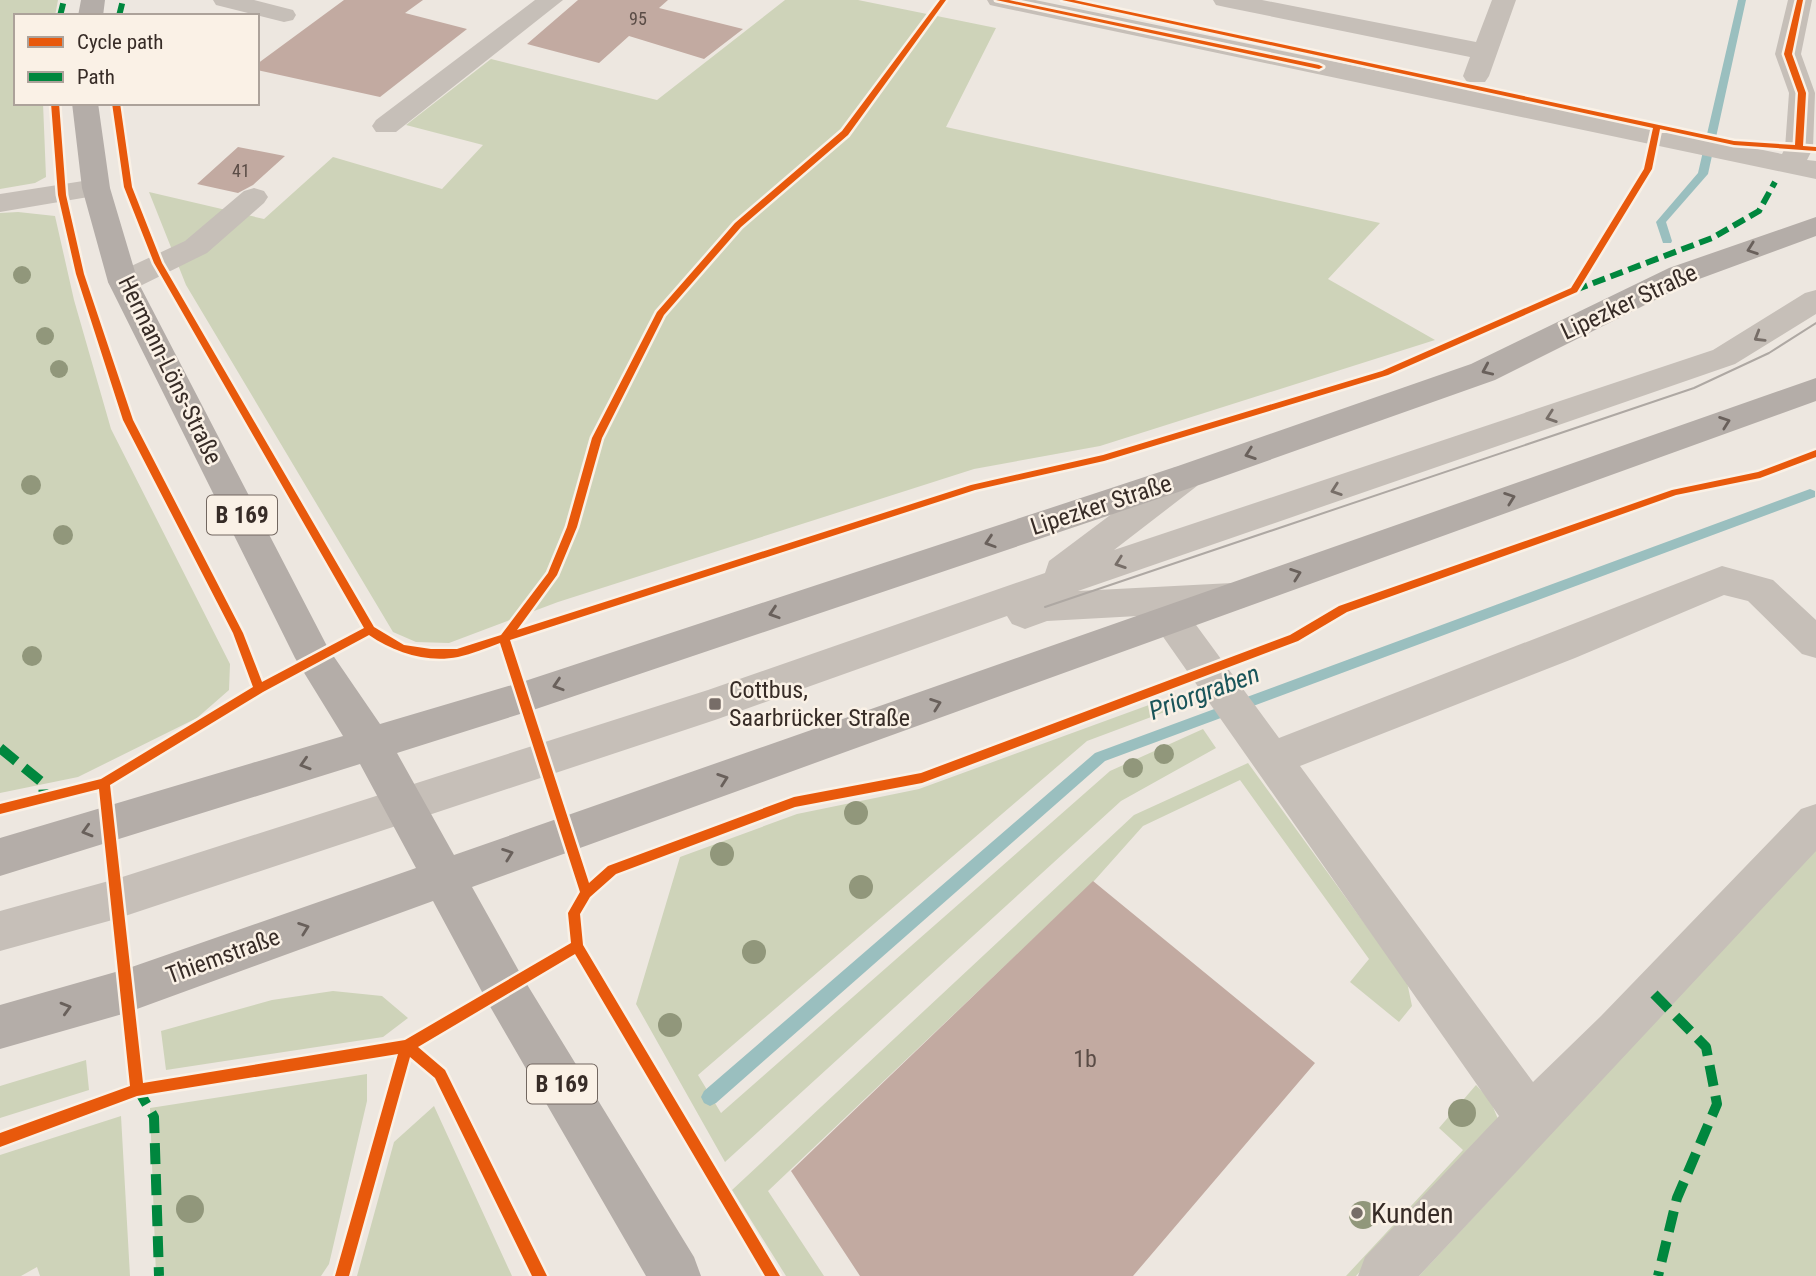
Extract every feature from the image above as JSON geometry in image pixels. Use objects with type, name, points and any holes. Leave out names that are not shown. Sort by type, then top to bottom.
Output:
[{"type":"main road","name":"Hermann-Löns-Straße","points":[[85,105],[96,188],[123,282],[314,657],[370,743],[408,812]]},
{"type":"main road","name":"Lipezker Straße","points":[[370,743],[531,695],[1185,477],[1483,372],[1680,275],[1816,226]]},
{"type":"main road","points":[[444,878],[1172,621],[1232,597],[1816,389]]},
{"type":"main road","points":[[0,857],[370,743]]},
{"type":"main road","name":"B 169","points":[[408,812],[504,988],[675,1276]]},
{"type":"main road","name":"Thiemstraße","points":[[0,1027],[126,991],[444,878]]},
{"type":"street","points":[[225,0],[284,15]]},
{"type":"street","points":[[386,126],[551,0]]},
{"type":"street","points":[[999,0],[1803,168]]},
{"type":"street","points":[[1225,0],[1485,52]]},
{"type":"street","points":[[1800,0],[1788,54],[1802,93],[1799,148],[1803,168],[1816,196]]},
{"type":"street","points":[[1468,97],[1502,7]]},
{"type":"street","points":[[0,203],[96,188]]},
{"type":"street","points":[[123,282],[196,247],[254,197]]},
{"type":"street","points":[[0,953],[118,920],[408,812],[1018,597],[1724,357],[1816,300]]},
{"type":"street","points":[[1018,597],[1185,477]]},
{"type":"street","points":[[1271,759],[1561,647],[1722,580],[1760,590],[1816,643]]},
{"type":"street","points":[[0,931],[408,812],[1045,607],[1232,597]]},
{"type":"street","points":[[1172,621],[1530,1119]]},
{"type":"street","points":[[1384,1276],[1530,1119],[1618,1032],[1816,822]]},
{"type":"green space","points":[[0,0],[58,0],[55,14],[14,14],[14,105],[43,105],[46,177],[35,183],[0,189]]},
{"type":"green space","points":[[785,0],[858,0],[996,28],[946,127],[1380,223],[1328,279],[1435,340],[1100,446],[974,469],[558,602],[449,643],[416,642],[393,632],[186,285],[149,192],[264,219],[333,157],[442,189],[483,145],[406,125],[491,59],[657,100]]},
{"type":"green space","points":[[0,213],[55,216],[74,300],[111,429],[230,664],[229,690],[197,718],[78,777],[0,793]]},
{"type":"green space","points":[[1179,694],[1186,704],[1087,741],[698,1075],[721,1113],[1110,771],[1203,729],[1216,748],[1121,801],[725,1162],[636,1004],[680,857],[797,814],[919,789]]},
{"type":"green space","points":[[1248,763],[1407,982],[1412,1006],[1399,1022],[1350,982],[1369,959],[1240,780],[1143,826],[1094,881],[768,1191],[824,1276],[786,1276],[732,1190],[1134,815]]},
{"type":"green space","points":[[1816,847],[1816,1276],[1419,1276]]},
{"type":"green space","points":[[333,991],[382,996],[408,1018],[383,1037],[166,1070],[161,1031],[272,1000]]},
{"type":"green space","points":[[86,1060],[89,1090],[0,1118],[0,1086]]},
{"type":"green space","points":[[367,1074],[367,1101],[329,1264],[321,1276],[156,1276],[150,1108]]},
{"type":"green space","points":[[1476,1085],[1490,1100],[1498,1119],[1356,1276],[1346,1276],[1463,1150],[1439,1128]]},
{"type":"green space","points":[[434,1106],[512,1276],[357,1276],[394,1142]]},
{"type":"green space","points":[[121,1116],[130,1276],[40,1276],[37,1267],[21,1276],[0,1276],[0,1155]]},
{"type":"building","points":[[344,0],[423,0],[405,13],[467,29],[380,97],[259,70],[259,63]]},
{"type":"building","points":[[578,0],[668,0],[659,8],[743,29],[704,59],[629,36],[599,63],[527,44]]},
{"type":"building","points":[[238,147],[285,156],[253,185],[238,193],[197,184]]},
{"type":"building","points":[[1093,881],[1315,1063],[1133,1276],[860,1276],[791,1171]]},
{"type":"waterway","name":"Priorgraben","points":[[1667,241],[1661,222],[1703,174],[1742,0]]},
{"type":"waterway","name":"Priorgraben","points":[[710,1097],[1100,757],[1810,494]]},
{"type":"tram line","points":[[1045,607],[1694,388],[1769,353],[1816,323]]},
{"type":"marked path","points":[[60,14],[64,0]]},
{"type":"marked path","points":[[120,14],[123,0]]},
{"type":"marked path","points":[[1575,290],[1712,238],[1759,211],[1775,182]]},
{"type":"marked path","points":[[0,748],[43,783],[44,798]]},
{"type":"marked path","points":[[1654,994],[1706,1047],[1717,1104],[1677,1198],[1658,1276]]},
{"type":"marked path","points":[[136,1086],[154,1117],[159,1276]]},
{"type":"cycle path","points":[[504,639],[552,575],[572,527],[597,438],[660,314],[738,225],[845,133],[943,0]]},
{"type":"cycle path","points":[[999,0],[1319,67]]},
{"type":"cycle path","points":[[1065,0],[1734,143],[1816,149]]},
{"type":"cycle path","points":[[1799,148],[1802,93],[1788,54],[1800,0]]},
{"type":"cycle path","points":[[55,105],[62,195],[80,274],[128,420],[238,633],[259,689]]},
{"type":"cycle path","points":[[116,105],[128,187],[158,263],[370,630],[401,648],[431,653],[457,653],[974,487],[1104,458],[1385,373],[1574,290],[1648,169],[1657,126]]},
{"type":"cycle path","points":[[773,1276],[577,946],[574,913],[586,893],[612,870],[794,802],[922,778],[1294,638],[1343,609],[1675,492],[1760,475],[1816,453]]},
{"type":"cycle path","points":[[0,809],[104,783],[259,689],[370,630]]},
{"type":"cycle path","points":[[504,639],[586,893]]},
{"type":"cycle path","points":[[104,783],[137,1090]]},
{"type":"cycle path","points":[[0,1140],[137,1090],[407,1046],[577,946]]},
{"type":"cycle path","points":[[407,1046],[440,1074],[540,1276]]},
{"type":"cycle path","points":[[342,1276],[407,1046]]},
{"type":"place","name":"Cottbus, Saarbrücker Straße","points":[[715,704]]},
{"type":"place","name":"Kunden","points":[[1357,1213]]}]
